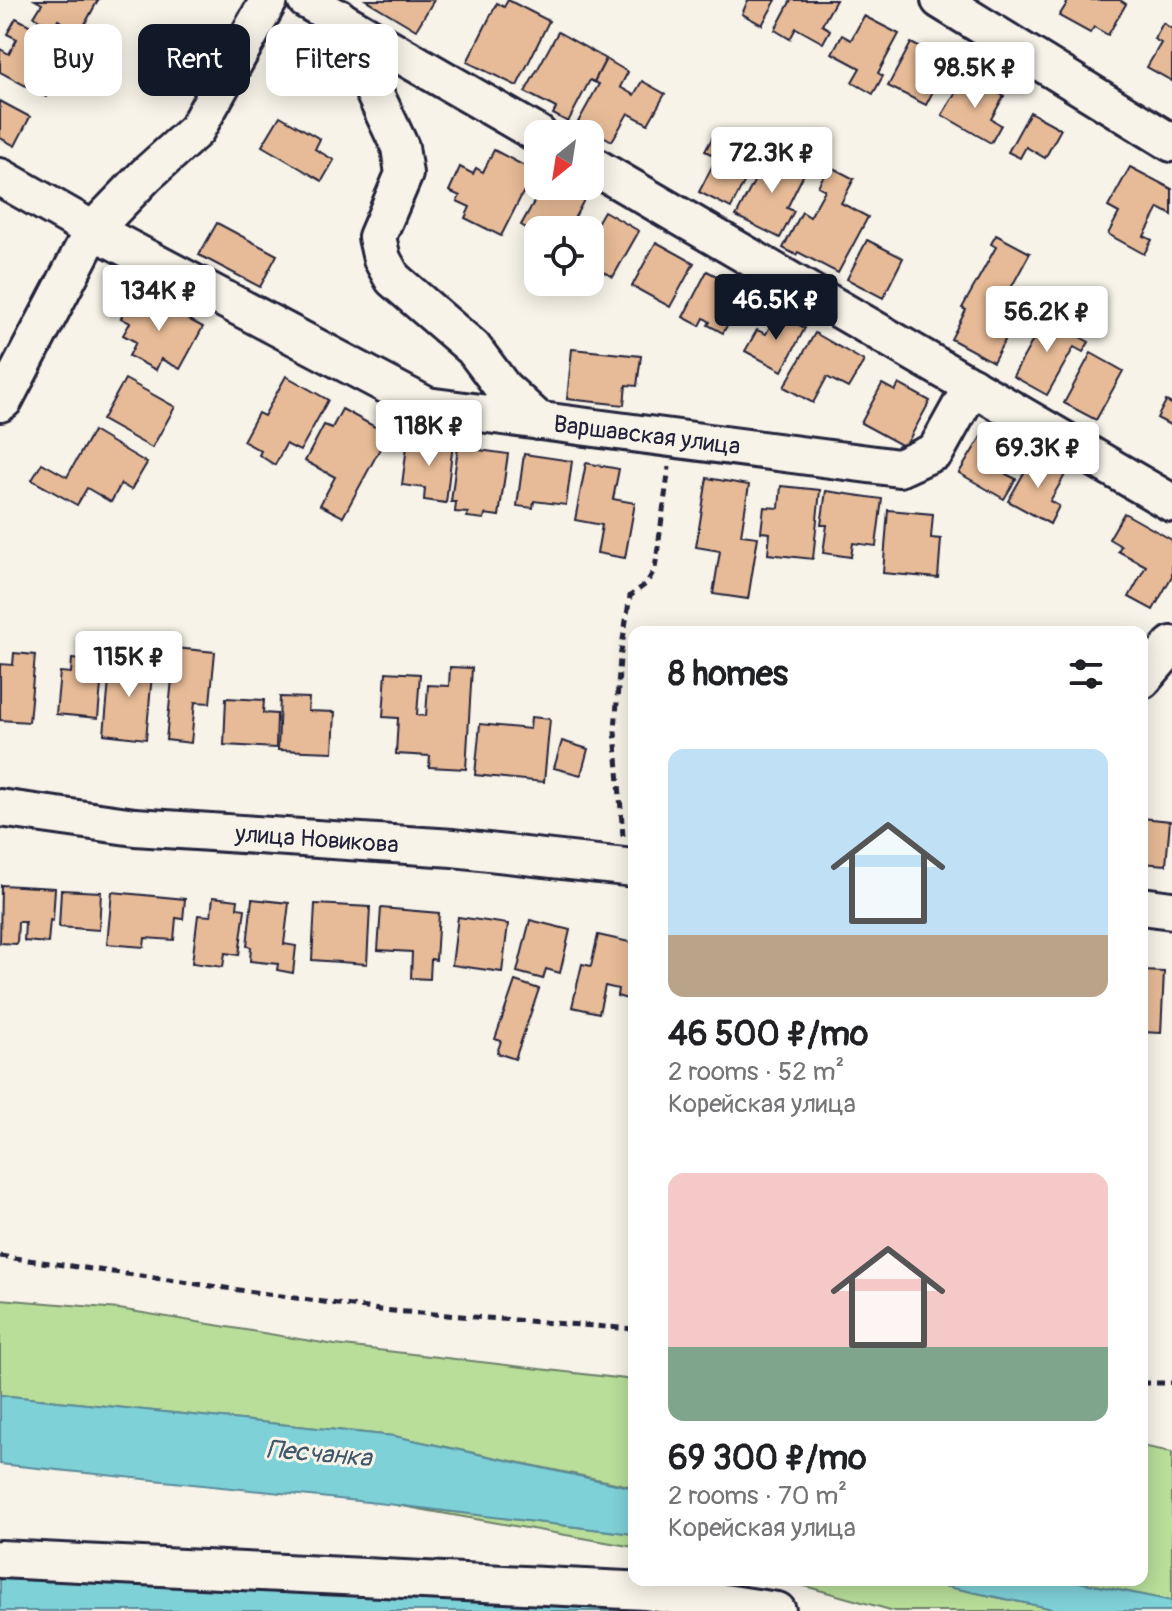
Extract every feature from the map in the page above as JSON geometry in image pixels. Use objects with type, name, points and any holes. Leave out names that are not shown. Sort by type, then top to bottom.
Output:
[{"type":"street","points":[[0,403],[93,230],[146,175],[196,130],[269,0]]},
{"type":"street","points":[[306,0],[524,126]]},
{"type":"street","points":[[940,0],[1172,143]]},
{"type":"street","points":[[339,18],[400,147],[404,174],[377,237],[382,259],[393,279],[473,348],[503,388],[539,421]]},
{"type":"street","points":[[604,172],[1172,503]]},
{"type":"street","name":"Варшавская улица","points":[[0,177],[93,230],[427,406],[899,468],[936,451],[972,386]]},
{"type":"street","points":[[1148,673],[1172,645]]},
{"type":"street","name":"улица Новикова","points":[[0,808],[135,827],[453,848],[628,867]]},
{"type":"street","points":[[1148,907],[1172,910]]},
{"type":"street","points":[[0,1559],[646,1591],[777,1611]]},
{"type":"path","points":[[628,849],[615,731],[620,658],[630,596],[646,584],[655,569],[673,438]]},
{"type":"path","points":[[0,1256],[380,1310],[628,1329]]},
{"type":"path","points":[[1148,1383],[1172,1383]]},
{"type":"green space","points":[[0,1299],[119,1309],[335,1345],[628,1379],[628,1486],[394,1436],[0,1395]]},
{"type":"green space","points":[[1148,1447],[1172,1452],[1172,1601],[1101,1586],[1148,1586]]},
{"type":"green space","points":[[396,1505],[628,1533],[628,1546]]},
{"type":"green space","points":[[804,1586],[944,1586],[1063,1611],[894,1611]]},
{"type":"water","name":"Песчанка","points":[[0,1395],[394,1436],[628,1487],[628,1533],[396,1505],[0,1464]]},
{"type":"water","points":[[0,1572],[693,1611],[0,1611]]},
{"type":"water","points":[[944,1586],[1098,1586],[1172,1601],[1172,1611],[1063,1611]]},
{"type":"building","points":[[35,0],[98,0],[85,24],[65,24],[58,20],[56,24],[47,24],[34,17],[42,4]]},
{"type":"building","points":[[366,0],[434,0],[416,30]]},
{"type":"building","points":[[508,0],[549,21],[517,86],[467,62],[497,3],[504,7]]},
{"type":"building","points":[[748,0],[776,0],[762,25],[742,14]]},
{"type":"building","points":[[791,0],[836,0],[822,25],[830,30],[823,43],[796,28],[790,39],[775,30]]},
{"type":"building","points":[[1069,0],[1120,0],[1126,4],[1108,35],[1094,27],[1090,33],[1059,16]]},
{"type":"building","points":[[864,16],[899,34],[878,73],[883,76],[873,94],[852,82],[860,68],[832,53],[842,35],[851,40]]},
{"type":"building","points":[[16,18],[27,24],[24,24],[24,85],[0,72],[0,49],[9,54],[17,39],[7,34]]},
{"type":"building","points":[[1163,23],[1172,29],[1172,81],[1147,67],[1161,43],[1154,39]]},
{"type":"building","points":[[558,32],[606,59],[594,82],[590,80],[569,120],[553,114],[556,108],[525,92]]},
{"type":"building","points":[[911,43],[948,62],[926,105],[888,86]]},
{"type":"building","points":[[606,59],[628,72],[620,87],[634,95],[642,81],[665,94],[648,124],[628,113],[612,141],[604,137],[604,120],[579,120],[599,84],[594,82]]},
{"type":"building","points":[[973,79],[1004,96],[991,119],[1001,125],[991,143],[942,115],[960,85],[967,89]]},
{"type":"building","points":[[0,101],[30,117],[15,146],[0,138]]},
{"type":"building","points":[[1030,112],[1061,129],[1045,158],[1026,147],[1020,158],[1008,152]]},
{"type":"building","points":[[280,116],[320,139],[315,149],[334,160],[322,181],[262,146]]},
{"type":"building","points":[[716,131],[759,153],[731,208],[699,192],[717,157],[705,151]]},
{"type":"building","points":[[494,150],[524,166],[524,191],[501,236],[465,218],[470,207],[457,201],[460,196],[449,191],[460,167],[473,174],[476,168],[483,172]]},
{"type":"building","points":[[770,151],[806,170],[787,208],[794,211],[780,238],[736,216]]},
{"type":"building","points":[[829,166],[854,179],[841,203],[868,217],[838,273],[798,252],[796,255],[783,248],[802,212],[810,217],[825,190],[818,186]]},
{"type":"building","points":[[1130,167],[1172,189],[1172,215],[1159,208],[1144,236],[1152,240],[1144,254],[1108,234],[1119,213],[1108,207]]},
{"type":"building","points":[[535,200],[584,200],[575,216],[526,216]]},
{"type":"building","points":[[604,211],[639,231],[613,277],[604,272],[604,216],[601,216]]},
{"type":"building","points":[[217,223],[277,255],[260,287],[199,255]]},
{"type":"building","points":[[996,235],[1030,253],[1005,299],[1022,308],[993,362],[951,339],[966,310],[962,308],[996,247],[991,244]]},
{"type":"building","points":[[867,240],[903,258],[883,298],[847,279]]},
{"type":"building","points":[[656,242],[694,263],[670,307],[632,286]]},
{"type":"building","points":[[707,271],[737,287],[727,304],[736,309],[723,333],[708,325],[710,322],[704,318],[700,326],[683,317]]},
{"type":"building","points":[[135,291],[203,327],[180,369],[161,359],[156,370],[129,356],[136,342],[123,335],[130,323],[121,318]]},
{"type":"building","points":[[777,313],[805,328],[782,371],[745,351],[757,330],[766,334]]},
{"type":"building","points":[[1039,314],[1089,342],[1083,352],[1074,347],[1047,395],[1013,376],[1038,331],[1031,328]]},
{"type":"building","points":[[815,333],[864,361],[848,388],[827,377],[813,403],[784,387]]},
{"type":"building","points":[[572,349],[641,356],[637,386],[626,385],[624,405],[567,399]]},
{"type":"building","points":[[1091,353],[1123,371],[1096,420],[1064,403]]},
{"type":"building","points":[[286,376],[328,400],[300,451],[286,444],[275,465],[259,455],[261,451],[243,441],[258,413],[264,416]]},
{"type":"building","points":[[125,379],[175,407],[152,448],[102,420]]},
{"type":"building","points":[[882,384],[895,391],[899,384],[930,401],[905,447],[861,423]]},
{"type":"building","points":[[1166,401],[1172,404],[1172,426],[1157,418]]},
{"type":"building","points":[[342,409],[388,434],[343,517],[320,505],[335,477],[305,461],[324,425],[332,428]]},
{"type":"building","points":[[985,430],[1020,451],[1006,474],[1016,479],[1004,499],[959,473]]},
{"type":"building","points":[[93,431],[147,463],[131,490],[121,484],[111,502],[87,488],[77,505],[32,480],[42,463],[67,477]]},
{"type":"building","points":[[408,438],[453,443],[446,503],[424,500],[425,488],[402,485]]},
{"type":"building","points":[[458,447],[508,454],[499,516],[485,514],[484,519],[455,512],[456,502],[451,502]]},
{"type":"building","points":[[524,454],[572,461],[566,505],[534,501],[533,508],[517,506]]},
{"type":"building","points":[[1033,457],[1065,475],[1050,501],[1059,506],[1050,524],[1008,501]]},
{"type":"building","points":[[586,463],[619,469],[613,499],[635,503],[625,558],[597,553],[602,525],[575,520]]},
{"type":"building","points":[[707,478],[749,485],[741,535],[758,537],[748,599],[713,594],[720,551],[696,547]]},
{"type":"building","points":[[781,486],[820,490],[813,559],[768,554],[770,533],[761,532],[764,507],[779,508]]},
{"type":"building","points":[[826,491],[882,499],[876,546],[853,543],[851,557],[823,553],[827,525],[821,525]]},
{"type":"building","points":[[888,510],[933,514],[931,538],[941,539],[938,578],[883,573]]},
{"type":"building","points":[[1124,513],[1172,540],[1172,576],[1153,610],[1129,597],[1146,566],[1118,551],[1121,546],[1109,539]]},
{"type":"building","points":[[175,648],[215,652],[210,703],[195,702],[191,743],[166,740]]},
{"type":"building","points":[[14,653],[35,655],[29,722],[0,720],[0,664],[13,665]]},
{"type":"building","points":[[72,659],[103,662],[98,718],[56,714],[60,672],[71,673]]},
{"type":"building","points":[[111,660],[153,664],[146,739],[104,734]]},
{"type":"building","points":[[450,667],[472,668],[466,769],[429,767],[430,756],[396,754],[398,718],[383,717],[386,672],[420,674],[417,715],[426,716],[428,685],[449,686]]},
{"type":"building","points":[[280,697],[309,698],[308,711],[335,712],[333,752],[278,750]]},
{"type":"building","points":[[226,698],[264,700],[263,713],[277,714],[276,748],[224,745]]},
{"type":"building","points":[[531,717],[550,719],[544,782],[475,775],[480,724],[530,729]]},
{"type":"building","points":[[562,741],[588,749],[581,775],[554,768]]},
{"type":"building","points":[[1148,819],[1170,821],[1166,865],[1148,864]]},
{"type":"building","points":[[1,885],[55,888],[48,943],[24,941],[25,922],[18,922],[17,944],[0,943]]},
{"type":"building","points":[[61,890],[101,892],[99,930],[59,927]]},
{"type":"building","points":[[112,892],[185,899],[183,919],[176,918],[174,940],[145,938],[144,947],[107,944]]},
{"type":"building","points":[[213,897],[238,900],[237,908],[245,909],[239,955],[225,953],[223,967],[192,963],[198,915],[211,916]]},
{"type":"building","points":[[252,899],[289,903],[284,944],[296,946],[293,973],[277,970],[278,964],[250,961],[251,947],[247,946]]},
{"type":"building","points":[[315,904],[370,907],[367,964],[312,960]]},
{"type":"building","points":[[381,908],[439,913],[436,960],[431,959],[430,979],[411,978],[412,952],[378,950]]},
{"type":"building","points":[[458,917],[508,924],[502,972],[452,965]]},
{"type":"building","points":[[530,920],[570,930],[560,973],[546,969],[543,979],[517,972]]},
{"type":"building","points":[[598,935],[628,942],[628,999],[617,996],[618,989],[605,986],[599,1013],[572,1007],[582,964],[591,966]]},
{"type":"building","points":[[1148,971],[1164,972],[1161,1033],[1148,1032]]},
{"type":"building","points":[[515,981],[539,989],[515,1059],[497,1053],[501,1041],[495,1039]]}]
